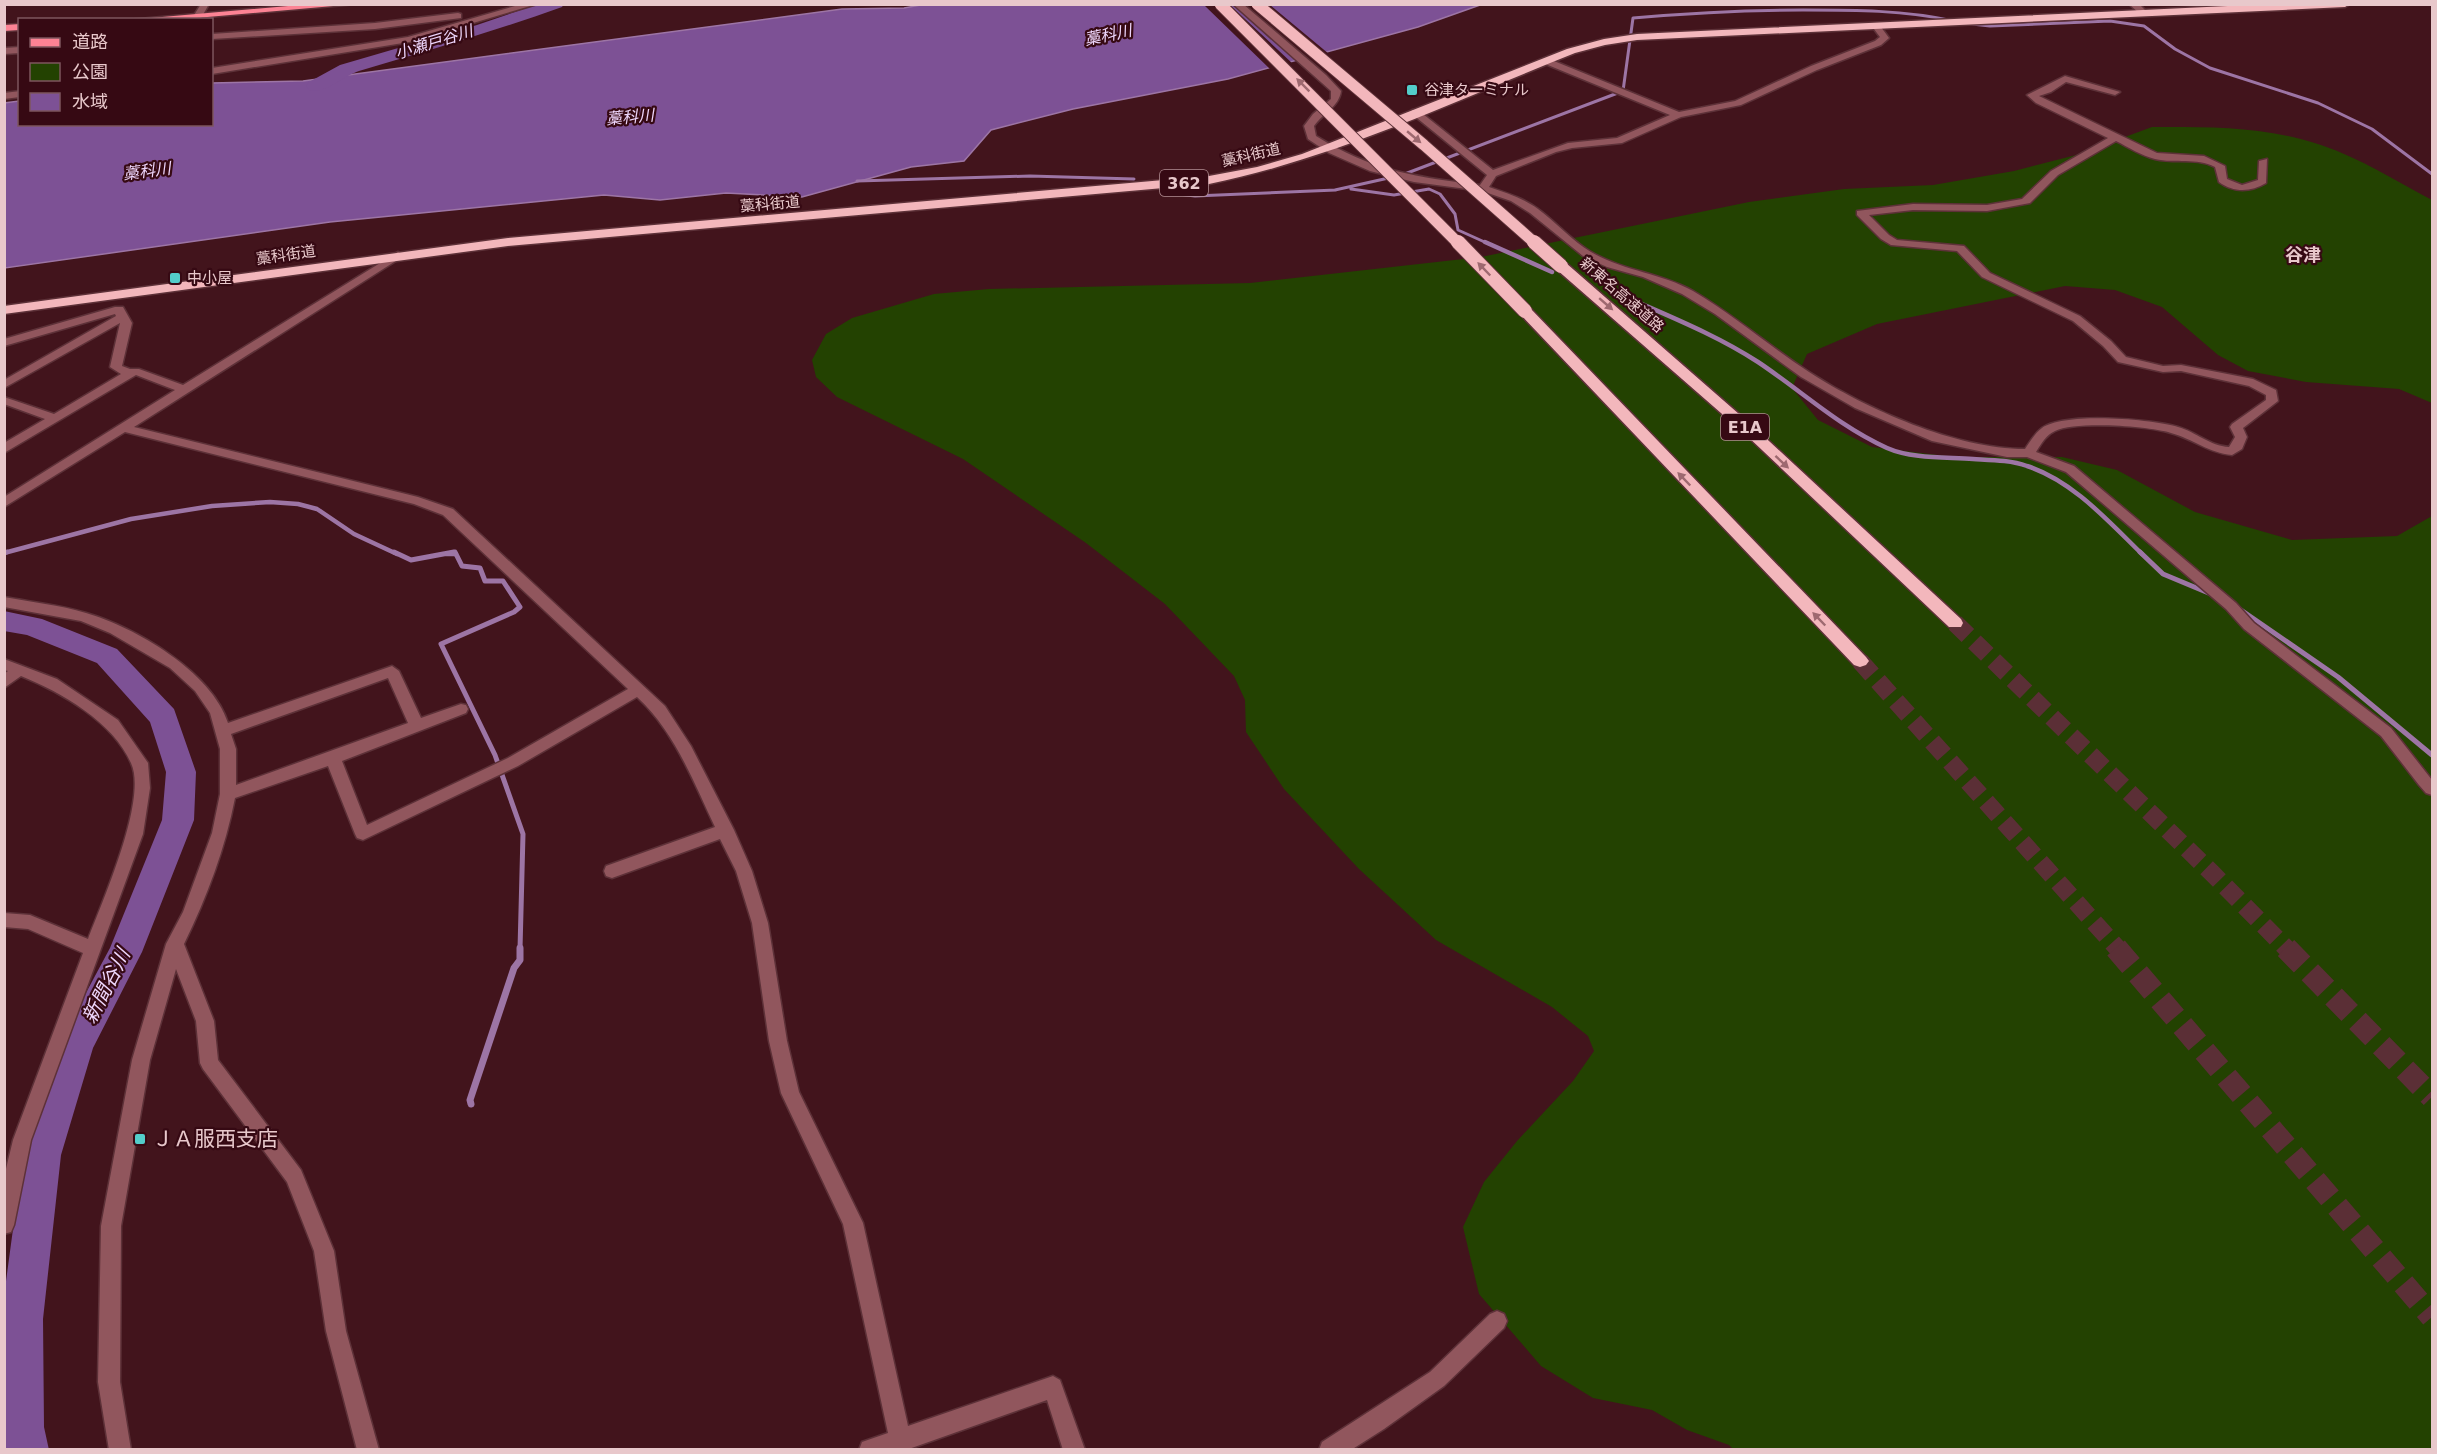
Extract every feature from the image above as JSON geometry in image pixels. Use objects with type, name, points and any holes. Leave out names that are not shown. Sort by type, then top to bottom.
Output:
[{"type":"highway","points":[[1220,4],[1357,139],[1525,311],[1860,661]]},
{"type":"highway","name":"新東名高速道路","points":[[1257,4],[1424,145],[1707,394],[1954,623]]},
{"type":"highway","name":"藁科街道","points":[[4,310],[398,255],[601,232],[1188,182],[1259,170],[1326,148],[1546,61],[1604,42],[1637,37],[2345,4]]},
{"type":"main road","points":[[175,18],[352,4]]},
{"type":"street","points":[[196,17],[206,4]]},
{"type":"street","points":[[213,71],[409,39],[533,4]]},
{"type":"street","points":[[1237,4],[1323,77],[1336,91],[1335,100],[1316,116],[1309,126],[1311,137],[1326,148],[1343,158],[1385,175],[1483,188],[1515,199],[1534,211],[1587,254],[1611,265],[1647,275],[1686,292],[1719,312],[1805,375],[1831,391],[1936,438],[2007,453],[2028,453],[2070,469],[2231,606],[2249,626],[2386,732],[2400,747],[2424,782],[2433,789]]},
{"type":"street","points":[[2133,4],[2144,13]]},
{"type":"street","points":[[213,38],[375,26],[458,16]]},
{"type":"street","points":[[1483,188],[1492,174],[1570,145],[1630,138],[1678,115],[1738,103],[1814,68],[1878,44],[1885,38],[1875,25]]},
{"type":"street","points":[[1546,61],[1678,115]]},
{"type":"street","points":[[2115,92],[2065,79],[2048,90],[2032,95],[2155,156],[2167,158],[2194,156],[2210,160],[2220,166],[2222,180],[2228,185],[2247,189],[2263,181],[2264,161]]},
{"type":"street","points":[[1415,112],[1492,174]]},
{"type":"street","points":[[2028,453],[2047,430],[2058,425],[2087,421],[2173,429],[2190,435],[2210,447],[2232,451],[2238,446],[2241,437],[2236,427],[2272,401],[2272,393],[2253,382],[2181,368],[2163,369],[2122,360],[2106,339],[2070,312],[1986,275],[1960,248],[1895,243],[1861,213],[1918,207],[1972,210],[2008,207],[2026,201],[2032,191],[2087,150],[2115,138]]},
{"type":"street","points":[[4,503],[398,255]]},
{"type":"street","points":[[110,295],[126,323],[116,367],[130,374]]},
{"type":"street","points":[[4,343],[121,313]]},
{"type":"street","points":[[4,385],[121,313]]},
{"type":"street","points":[[4,449],[135,371],[186,390]]},
{"type":"street","points":[[4,400],[55,419]]},
{"type":"street","points":[[124,429],[418,501],[448,512],[660,710],[686,750],[744,871],[760,923],[778,1041],[790,1093],[853,1223],[900,1441]]},
{"type":"street","points":[[4,602],[84,617],[115,630],[175,664],[200,687],[217,712],[228,749],[228,794],[220,833],[191,912],[175,944],[141,1060],[111,1226],[109,1382],[120,1449]]},
{"type":"street","points":[[4,683],[12,667],[52,682],[112,724],[140,763],[142,788],[135,834],[22,1140],[4,1225]]},
{"type":"street","points":[[222,730],[392,671],[417,726]]},
{"type":"street","points":[[333,758],[363,834],[513,762],[637,690]]},
{"type":"street","points":[[228,794],[333,758],[461,709]]},
{"type":"street","points":[[612,871],[726,831]]},
{"type":"street","points":[[4,920],[30,922],[92,950]]},
{"type":"street","points":[[175,944],[205,1021],[209,1063],[294,1176],[324,1251],[336,1330],[368,1449]]},
{"type":"street","points":[[1330,1449],[1376,1421],[1437,1378],[1497,1321]]},
{"type":"street","points":[[870,1449],[900,1441],[1053,1387],[1074,1449]]},
{"type":"green space","points":[[2152,127],[2237,129],[2300,139],[2350,156],[2432,200],[2432,403],[2399,389],[2306,382],[2248,371],[2218,355],[2162,307],[2115,290],[2065,286],[1877,324],[1807,354],[1792,388],[1818,420],[1872,447],[1954,457],[2062,457],[2117,470],[2195,512],[2292,540],[2397,536],[2432,516],[2432,1449],[1733,1449],[1729,1445],[1687,1430],[1652,1410],[1593,1398],[1541,1366],[1479,1294],[1463,1227],[1484,1182],[1517,1141],[1573,1081],[1594,1051],[1588,1036],[1552,1007],[1436,940],[1359,869],[1284,789],[1246,732],[1245,700],[1234,676],[1165,604],[1086,543],[963,459],[837,397],[816,377],[812,360],[826,334],[852,318],[934,294],[989,289],[1250,283],[1481,257],[1749,202],[1844,189],[1933,185],[2014,171],[2076,155]]},
{"type":"water","name":"藁科川","points":[[926,4],[1480,5],[1418,27],[1228,79],[1073,109],[991,130],[964,161],[911,167],[802,197],[726,193],[660,200],[604,195],[330,222],[5,268],[4,103],[18,101],[18,126],[213,126],[213,83],[303,81],[842,9],[904,8]]},
{"type":"pier","points":[[1204,5],[1230,5],[1293,64],[1271,70]]},
{"type":"pier","points":[[1245,5],[1270,5],[1329,54],[1308,60]]},
{"type":"waterway","name":"小瀬戸谷川","points":[[315,86],[346,69],[483,29],[556,4]]},
{"type":"waterway","points":[[1402,175],[1623,91],[1633,18],[1739,11],[1841,10],[1879,11],[1954,21]]},
{"type":"waterway","points":[[1963,23],[1990,26],[2110,21],[2144,26],[2175,49],[2210,68],[2318,103],[2372,129],[2432,174]]},
{"type":"waterway","points":[[857,181],[1030,176],[1134,179]]},
{"type":"waterway","points":[[1335,190],[1393,177]]},
{"type":"waterway","points":[[1351,189],[1394,195],[1429,189],[1440,194],[1455,214],[1458,230],[1489,244]]},
{"type":"waterway","points":[[1170,193],[1195,196],[1336,190]]},
{"type":"waterway","points":[[1485,242],[1552,272]]},
{"type":"waterway","points":[[1619,294],[1690,325],[1742,352],[1836,419],[1887,448],[1918,456],[2007,461],[2044,473],[2060,481],[2089,503],[2142,554]]},
{"type":"waterway","points":[[7,552],[4,553],[131,519],[212,506],[270,502],[298,504],[317,509],[354,534],[397,554]]},
{"type":"waterway","points":[[394,552],[411,560],[454,552]]},
{"type":"waterway","points":[[2140,552],[2163,574],[2211,594]]},
{"type":"waterway","points":[[446,554],[456,554]]},
{"type":"waterway","points":[[456,554],[462,566],[480,568],[485,581],[503,581],[520,607],[514,612],[441,644],[495,755],[523,834],[520,949]]},
{"type":"waterway","points":[[2238,608],[2338,677],[2432,755]]},
{"type":"waterway","name":"新間谷川","points":[[4,621],[32,626],[107,656],[163,717],[181,772],[178,820],[125,952],[76,1045],[42,1155],[22,1319],[22,1427],[27,1450]]},
{"type":"waterway","points":[[471,1104],[470,1100],[514,968],[520,960],[520,949]]},
{"type":"tunnel","points":[[1955,623],[2287,949]]},
{"type":"tunnel","points":[[1860,661],[2118,949]]},
{"type":"tunnel","points":[[2116,948],[2432,1317]]},
{"type":"tunnel","points":[[2286,948],[2432,1097]]},
{"type":"place","name":"谷津ターミナル","points":[[1412,90]]},
{"type":"place","name":"中小屋","points":[[175,278]]},
{"type":"place","name":"ＪＡ服西支店","points":[[140,1139]]},
{"type":"district","name":"谷津","points":[[2303,254]]}]
